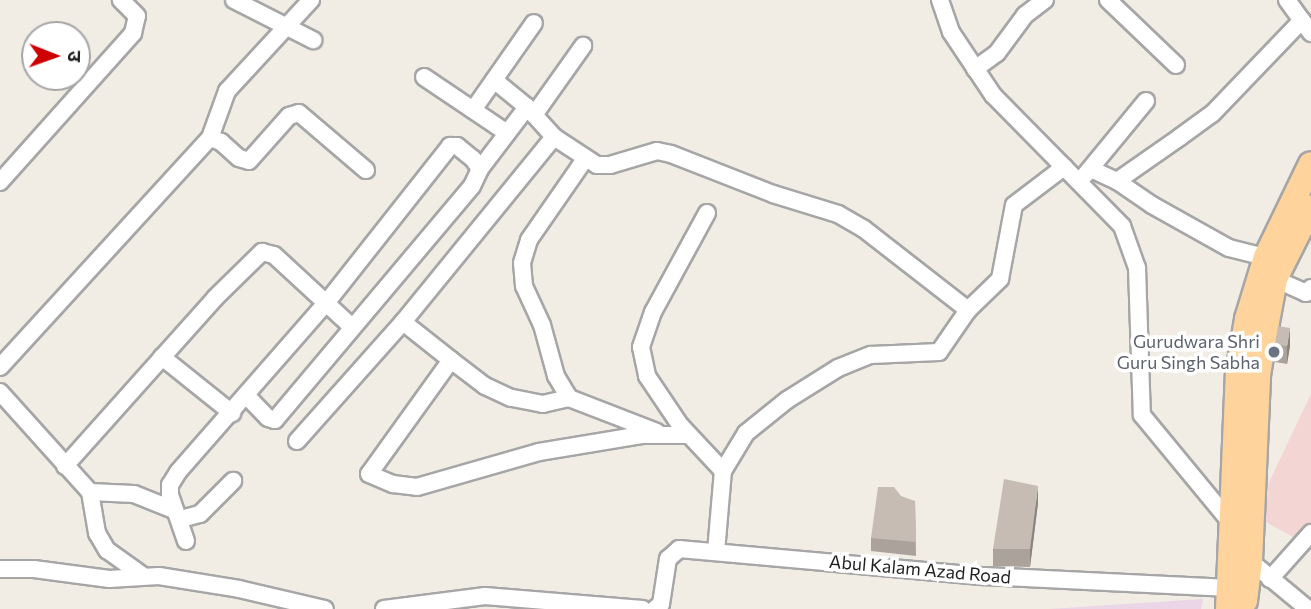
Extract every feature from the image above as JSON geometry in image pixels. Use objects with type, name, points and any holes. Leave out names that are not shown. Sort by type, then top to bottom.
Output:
[{"type":"main road","points":[[1229,598],[1242,527],[1271,268],[1311,164]]},
{"type":"main road","points":[[1271,268],[1311,207]]},
{"type":"main road","points":[[1242,527],[1250,561],[1244,609]]},
{"type":"street","points":[[0,182],[133,33],[136,16],[121,0]]},
{"type":"street","points":[[234,0],[313,40]]},
{"type":"street","points":[[0,367],[210,138],[227,91],[311,0]]},
{"type":"street","points":[[940,0],[951,32],[993,95],[1122,226],[1137,268],[1142,415],[1242,527]]},
{"type":"street","points":[[975,69],[997,53],[1025,15],[1045,0]]},
{"type":"street","points":[[1108,0],[1176,65]]},
{"type":"street","points":[[1117,181],[1212,114],[1307,27],[1287,0]]},
{"type":"street","points":[[473,110],[534,23]]},
{"type":"street","points":[[247,396],[268,418],[275,420],[451,212],[477,179],[480,169],[507,133],[530,111],[583,46]]},
{"type":"street","points":[[424,77],[507,133]]},
{"type":"street","points":[[494,80],[530,111],[554,137],[584,159],[606,166],[647,153],[670,154],[773,194],[838,214],[864,229],[968,310]]},
{"type":"street","points":[[1079,183],[1146,101]]},
{"type":"street","points":[[210,138],[221,142],[239,158],[249,161],[289,116],[299,113],[366,170]]},
{"type":"street","points":[[297,441],[403,322],[554,137]]},
{"type":"street","points":[[186,541],[170,485],[327,302],[450,146],[457,146],[480,169]]},
{"type":"street","points":[[569,398],[556,376],[542,325],[528,298],[522,273],[529,240],[584,159]]},
{"type":"street","points":[[716,552],[723,471],[746,433],[787,400],[838,368],[871,355],[939,352],[968,310],[1000,279],[1014,205],[1064,167]]},
{"type":"street","points":[[1091,169],[1117,181],[1152,205],[1229,248],[1271,268],[1309,293]]},
{"type":"street","points":[[707,213],[653,312],[641,347],[647,376],[688,435],[723,471]]},
{"type":"street","points":[[65,466],[215,298],[262,252],[274,255],[352,327]]},
{"type":"street","points":[[403,322],[485,386],[511,398],[543,404],[569,398],[659,433]]},
{"type":"street","points":[[162,357],[232,413]]},
{"type":"street","points":[[451,360],[369,474],[393,484],[416,487],[539,452],[659,433],[688,435]]},
{"type":"street","points":[[0,392],[90,492],[100,541],[142,575]]},
{"type":"street","points":[[90,492],[134,494],[177,514],[200,514],[233,481]]},
{"type":"street","points":[[1270,579],[1311,533]]},
{"type":"street","name":"Abul Kalam Azad Road","points":[[655,609],[661,604],[671,553],[690,549],[1229,598]]},
{"type":"street","points":[[1250,561],[1306,608]]},
{"type":"street","points":[[0,569],[34,569],[109,579],[142,575],[218,585],[325,609]]},
{"type":"street","points":[[384,609],[485,596],[642,609]]},
{"type":"shaded area","points":[[1311,394],[1311,547],[1264,521],[1269,482]]},
{"type":"shaded area","points":[[1202,599],[1201,609],[1049,609]]},
{"type":"building","points":[[1278,326],[1290,328],[1287,346],[1275,344]]},
{"type":"building","points":[[1004,479],[1038,486],[1030,549],[993,549]]},
{"type":"building","points":[[878,487],[894,487],[901,496],[915,501],[916,542],[871,538]]},
{"type":"place","name":"Gurudwara Shri Guru Singh Sabha","points":[[1274,352]]}]
